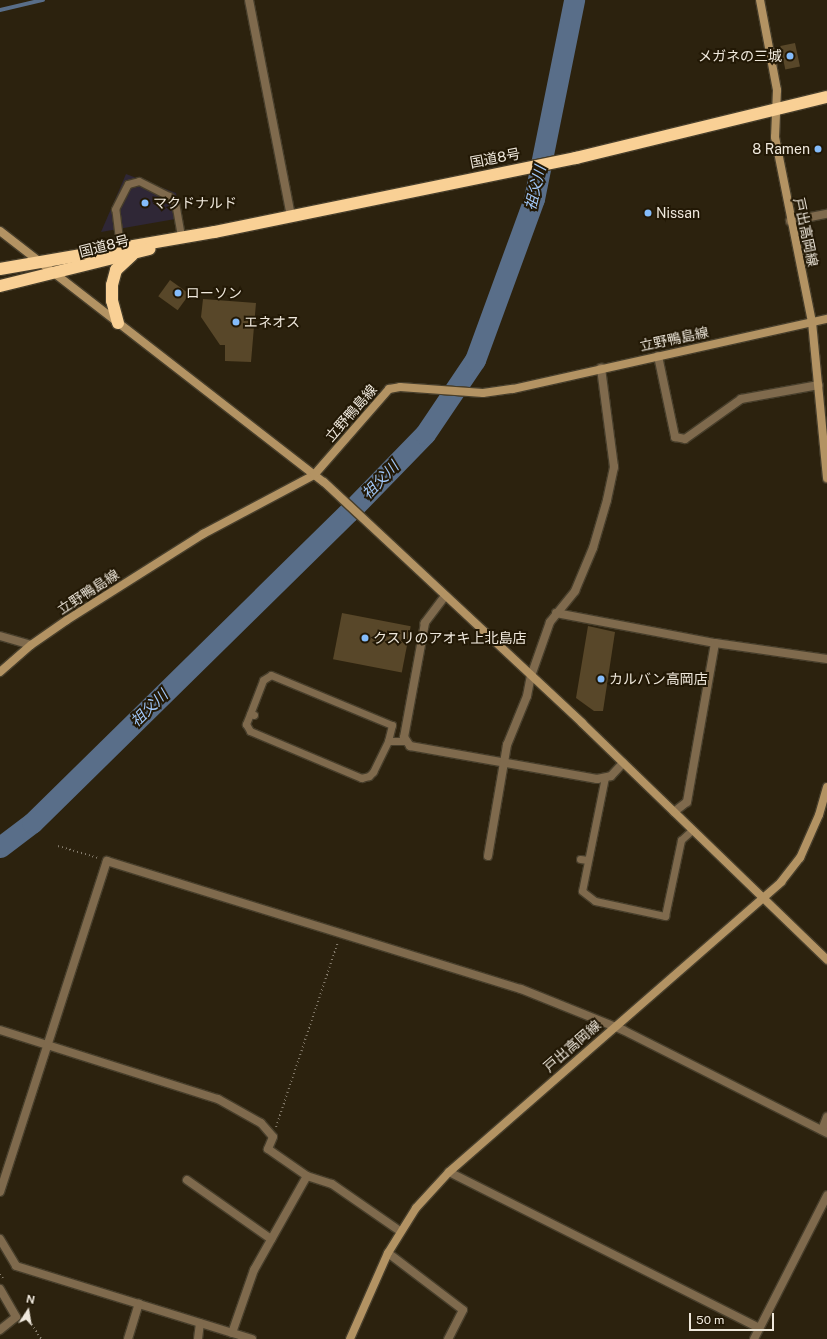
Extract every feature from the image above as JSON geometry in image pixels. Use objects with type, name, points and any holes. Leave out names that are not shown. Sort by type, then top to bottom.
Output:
[{"type":"highway","name":"国道8号","points":[[0,286],[56,274],[215,232],[576,158],[827,97]]},
{"type":"highway","name":"国道8号","points":[[0,270],[39,261],[215,232]]},
{"type":"highway","points":[[118,323],[112,301],[112,284],[116,270],[132,254]]},
{"type":"main road","name":"戸出高岡線","points":[[760,0],[777,90],[775,137],[790,222],[812,322],[827,478]]},
{"type":"main road","points":[[0,231],[324,482],[623,763],[762,900],[827,960]]},
{"type":"main road","name":"立野鴨島線","points":[[0,672],[31,645],[203,534],[314,475],[389,389],[400,387],[483,393],[513,390],[601,368],[827,318]]},
{"type":"main road","name":"戸出高岡線","points":[[350,1339],[388,1253],[400,1231],[416,1208],[449,1172],[614,1026],[762,900],[781,882],[800,858],[819,815],[827,787]]},
{"type":"street","points":[[248,0],[291,216]]},
{"type":"street","points":[[790,222],[827,214]]},
{"type":"street","points":[[658,356],[675,437],[685,439],[741,399],[819,385]]},
{"type":"street","points":[[488,856],[494,843],[503,761],[528,696],[531,676],[550,622],[575,591],[593,548],[614,467],[601,368]]},
{"type":"street","points":[[445,596],[425,623],[404,737],[406,741],[416,748],[503,761],[597,779],[611,776],[623,763]]},
{"type":"street","points":[[556,613],[715,643],[827,658]]},
{"type":"street","points":[[0,636],[31,645]]},
{"type":"street","points":[[674,812],[687,802],[715,643]]},
{"type":"street","points":[[0,1192],[46,1044],[107,861],[521,989],[614,1026],[824,1131],[827,1117]]},
{"type":"street","points":[[0,1030],[218,1099],[261,1123],[273,1137],[268,1149],[307,1176],[332,1184],[400,1231]]},
{"type":"street","points":[[449,1172],[759,1328]]},
{"type":"street","points":[[232,1333],[254,1270],[307,1176]]},
{"type":"street","points":[[187,1180],[271,1239]]},
{"type":"street","points":[[754,1339],[827,1196]]},
{"type":"street","points":[[0,1240],[16,1266],[252,1339]]},
{"type":"street","points":[[388,1253],[463,1310],[448,1339]]},
{"type":"street","points":[[0,1289],[16,1317],[0,1330]]},
{"type":"street","points":[[128,1339],[139,1304]]},
{"type":"street","points":[[198,1339],[200,1323]]},
{"type":"lane","points":[[120,248],[115,209],[128,184],[139,181],[169,196],[175,202],[181,237]]},
{"type":"lane","points":[[271,675],[392,726],[388,741],[373,772],[369,776],[361,778],[250,730],[246,724],[252,714],[263,680],[271,675]]},
{"type":"lane","points":[[388,741],[406,741]]},
{"type":"lane","points":[[604,777],[582,891],[595,901],[665,916],[680,840],[692,830]]},
{"type":"lane","points":[[580,859],[588,860]]},
{"type":"path","points":[[58,846],[107,861]]},
{"type":"path","points":[[273,1137],[341,933]]},
{"type":"shaded area","points":[[126,174],[176,193],[181,218],[101,232]]},
{"type":"building","name":"メガネの三城","points":[[795,43],[800,66],[785,70],[780,46]]},
{"type":"building","points":[[170,280],[189,294],[178,310],[158,296]]},
{"type":"building","points":[[203,299],[256,303],[251,362],[225,361],[225,345],[220,345],[201,317]]},
{"type":"building","points":[[342,613],[411,626],[402,672],[333,659]]},
{"type":"building","points":[[588,626],[615,632],[603,711],[594,711],[576,698]]},
{"type":"waterway","points":[[0,10],[43,0]]},
{"type":"waterway","name":"祖父川","points":[[0,847],[32,823],[350,511],[425,434],[475,360],[534,199],[574,0]]},
{"type":"place","name":"メガネの三城","points":[[790,56]]},
{"type":"place","name":"8 Ramen","points":[[818,149]]},
{"type":"place","name":"マクドナルド","points":[[145,203]]},
{"type":"place","name":"Nissan","points":[[648,213]]},
{"type":"place","name":"ローソン","points":[[178,293]]},
{"type":"place","name":"エネオス","points":[[236,322]]},
{"type":"place","name":"クスリのアオキ上北島店","points":[[365,638]]},
{"type":"place","name":"カルバン高岡店","points":[[601,679]]}]
